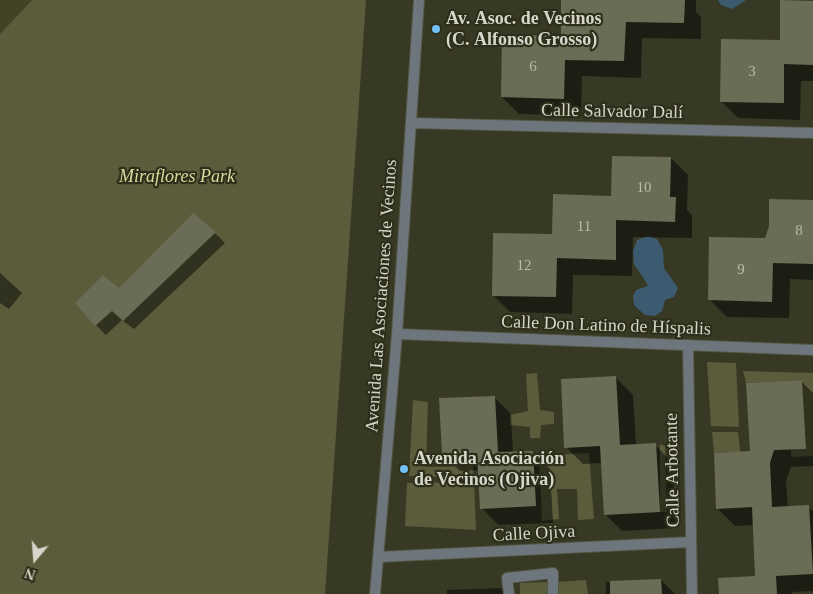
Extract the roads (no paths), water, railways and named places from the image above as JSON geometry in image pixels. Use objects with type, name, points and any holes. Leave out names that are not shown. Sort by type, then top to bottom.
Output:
[{"type":"street","name":"Avenida Las Asociaciones de Vecinos","points":[[375,594],[397,334],[419,0]]},
{"type":"street","name":"Calle Salvador Dalí","points":[[411,123],[813,133]]},
{"type":"street","name":"Calle Don Latino de Híspalis","points":[[397,334],[813,350]]},
{"type":"street","name":"Calle Arbotante","points":[[688,345],[692,594]]},
{"type":"street","name":"Calle Ojiva","points":[[378,557],[690,542]]},
{"type":"street","points":[[509,594],[507,578],[553,573],[553,594]]},
{"type":"water","points":[[718,0],[746,0],[732,9],[721,5]]},
{"type":"water","points":[[648,236],[657,239],[663,250],[664,268],[678,288],[674,297],[665,300],[662,311],[655,316],[645,315],[634,305],[633,296],[636,290],[648,286],[634,264],[633,251],[637,240]]},
{"type":"place","name":"Av. Asoc. de Vecinos (C. Alfonso Grosso)","points":[[436,29]]},
{"type":"place","name":"Avenida Asociación de Vecinos (Ojiva)","points":[[404,469]]},
{"type":"park label","name":"Miraflores Park","points":[[177,177]]}]
